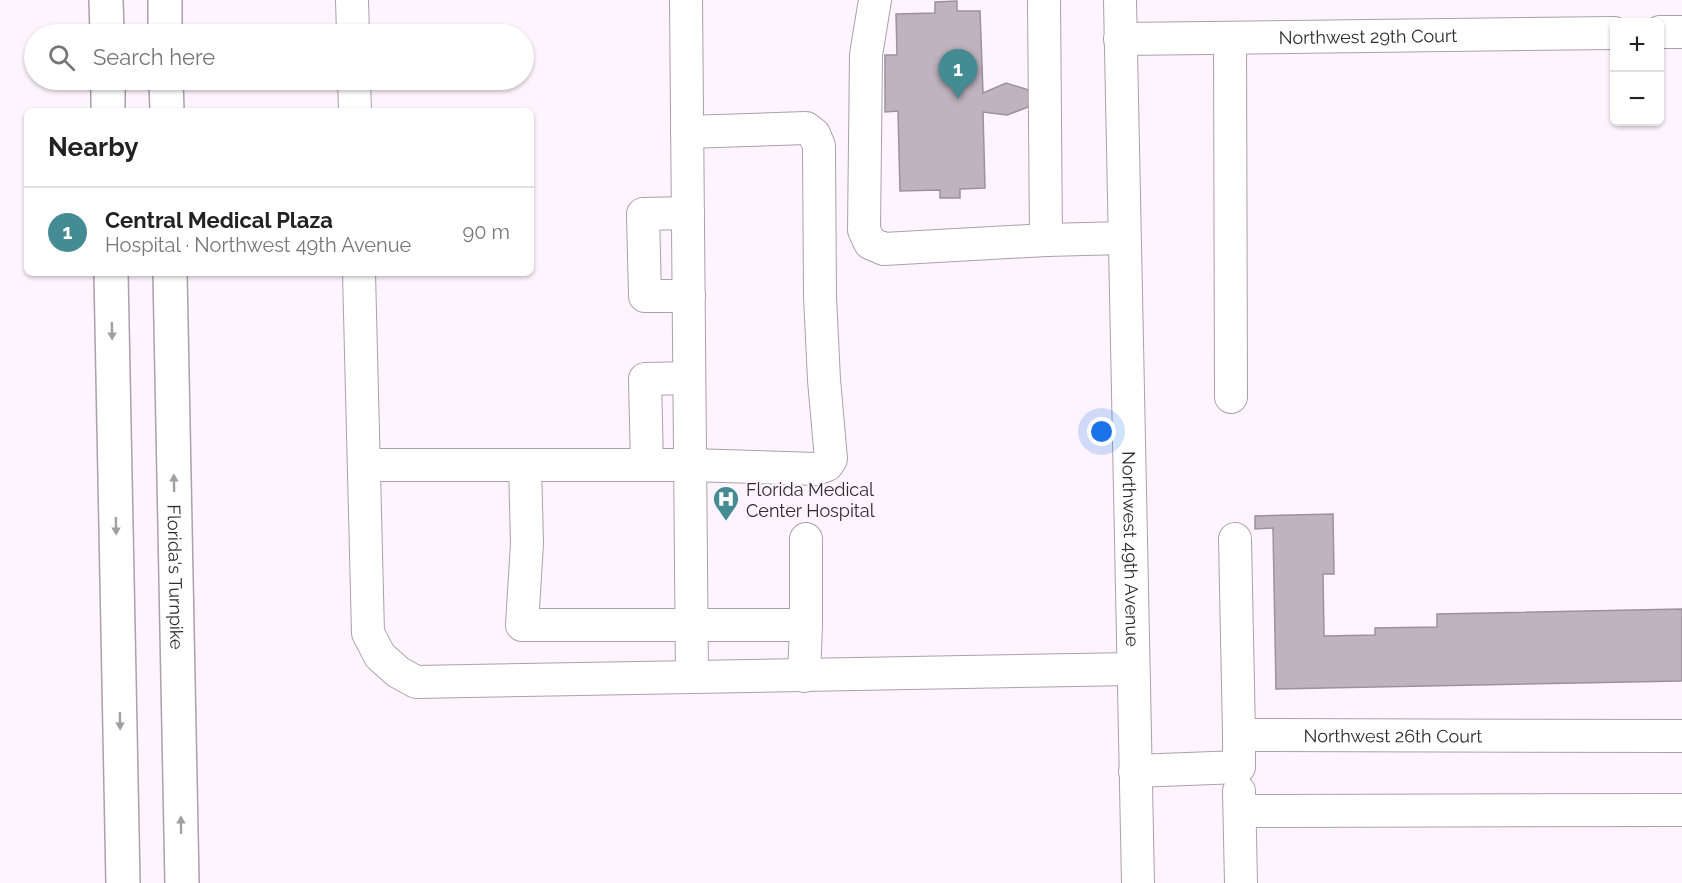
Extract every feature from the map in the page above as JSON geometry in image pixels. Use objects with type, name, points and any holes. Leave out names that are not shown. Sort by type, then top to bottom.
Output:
[{"type":"highway","points":[[106,0],[107,24]]},
{"type":"highway","points":[[165,0],[165,24]]},
{"type":"highway","points":[[108,90],[108,108]]},
{"type":"highway","points":[[166,90],[167,108]]},
{"type":"highway","points":[[111,276],[123,883]]},
{"type":"highway","name":"Florida's Turnpike","points":[[170,276],[182,883]]},
{"type":"street","points":[[352,0],[353,24]]},
{"type":"street","points":[[686,0],[692,677]]},
{"type":"street","points":[[875,0],[866,55],[864,230],[870,243],[884,249],[1124,238]]},
{"type":"street","points":[[1044,0],[1046,240]]},
{"type":"street","name":"Northwest 49th Avenue","points":[[1120,0],[1138,883]]},
{"type":"street","points":[[1664,32],[1682,32]]},
{"type":"street","name":"Northwest 29th Court","points":[[1120,39],[1610,33]]},
{"type":"street","points":[[1230,38],[1231,397]]},
{"type":"street","points":[[354,90],[355,108]]},
{"type":"street","points":[[364,465],[690,465],[817,469],[827,465],[831,459],[820,297],[819,146],[814,134],[806,128],[687,132]]},
{"type":"street","points":[[688,213],[643,214],[645,296],[689,296]]},
{"type":"street","points":[[359,276],[368,633],[380,656],[398,672],[416,682],[1133,669]]},
{"type":"street","points":[[646,465],[645,379],[689,378]]},
{"type":"street","points":[[525,465],[527,543],[522,625],[806,625]]},
{"type":"street","points":[[1235,538],[1241,883]]},
{"type":"street","points":[[804,676],[806,539]]},
{"type":"street","name":"Northwest 26th Court","points":[[1239,735],[1682,736]]},
{"type":"street","points":[[1135,771],[1239,767]]},
{"type":"street","points":[[1240,811],[1682,810]]},
{"type":"building","points":[[957,1],[957,11],[980,11],[983,93],[1006,83],[1032,91],[1031,106],[1007,115],[983,112],[985,188],[960,189],[960,198],[940,198],[940,190],[900,191],[898,111],[885,112],[885,55],[897,55],[896,14],[935,13],[935,2]]},
{"type":"building","points":[[1333,514],[1334,574],[1323,574],[1324,636],[1375,635],[1375,628],[1437,627],[1437,614],[1682,609],[1682,681],[1276,689],[1273,528],[1255,529],[1255,516]]},
{"type":"place","name":"Central Medical Plaza","points":[[958,99]]},
{"type":"place","name":"Florida Medical Center Hospital","points":[[726,522]]}]
